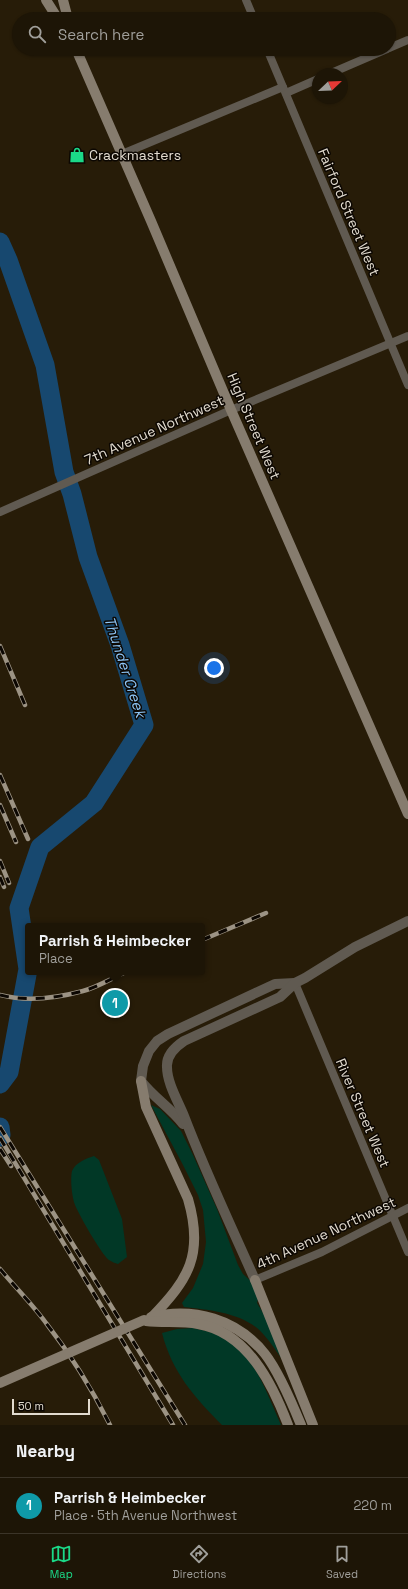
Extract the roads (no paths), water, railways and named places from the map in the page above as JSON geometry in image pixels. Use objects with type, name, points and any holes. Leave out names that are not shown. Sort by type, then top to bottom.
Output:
[{"type":"main road","points":[[46,0],[54,12]]},
{"type":"main road","points":[[63,0],[66,12]]},
{"type":"main road","name":"High Street West","points":[[79,56],[231,410],[408,814]]},
{"type":"main road","points":[[141,1081],[146,1107],[188,1199],[191,1209],[194,1233],[193,1255],[185,1277],[174,1294],[148,1319]]},
{"type":"main road","points":[[255,1280],[313,1425]]},
{"type":"main road","points":[[0,1383],[148,1319],[180,1313],[205,1316],[230,1324],[241,1331],[266,1355],[292,1404],[301,1425]]},
{"type":"main road","points":[[148,1319],[158,1323],[176,1322],[212,1327],[240,1344],[259,1368],[272,1389],[288,1425]]},
{"type":"street","points":[[246,0],[251,12]]},
{"type":"street","points":[[396,45],[408,40]]},
{"type":"street","name":"Fairford Street West","points":[[270,56],[408,385]]},
{"type":"street","points":[[343,68],[371,56]]},
{"type":"street","points":[[122,154],[284,90],[312,81]]},
{"type":"street","name":"7th Avenue Northwest","points":[[0,512],[231,410],[408,336]]},
{"type":"street","points":[[255,1280],[191,1135],[167,1073],[166,1066],[169,1057],[175,1047],[184,1041],[280,997],[295,983],[355,947],[408,921]]},
{"type":"street","points":[[191,1135],[177,1116],[141,1081],[143,1066],[149,1051],[157,1041],[168,1034],[275,984],[295,983]]},
{"type":"street","name":"River Street West","points":[[295,983],[408,1252]]},
{"type":"street","name":"4th Avenue Northwest","points":[[255,1280],[322,1252],[408,1208]]},
{"type":"waterway","name":"Thunder Creek","points":[[0,242],[8,260],[45,365],[64,472],[72,494],[88,557],[120,645],[144,725],[94,803],[40,847],[19,908],[25,949]]},
{"type":"waterway","name":"Thunder Creek","points":[[0,1084],[9,1072],[27,975]]},
{"type":"waterway","name":"Thunder Creek","points":[[0,1127],[0,1137]]},
{"type":"railway","points":[[0,646],[25,705]]},
{"type":"railway","points":[[0,775],[28,839]]},
{"type":"railway","points":[[0,805],[16,842]]},
{"type":"railway","points":[[0,861],[9,883]]},
{"type":"railway","points":[[0,877],[4,887]]},
{"type":"railway","points":[[205,939],[266,913]]},
{"type":"railway","points":[[0,995],[31,999],[63,996],[100,985],[120,975]]},
{"type":"railway","points":[[0,1127],[185,1425]]},
{"type":"railway","points":[[0,1138],[173,1425]]},
{"type":"railway","points":[[0,1149],[11,1166]]},
{"type":"railway","points":[[0,1269],[35,1309],[64,1347],[96,1398],[110,1425]]},
{"type":"place","name":"Crackmasters","points":[[77,155]]},
{"type":"place","name":"Parrish & Heimbecker","points":[[115,1003]]}]
